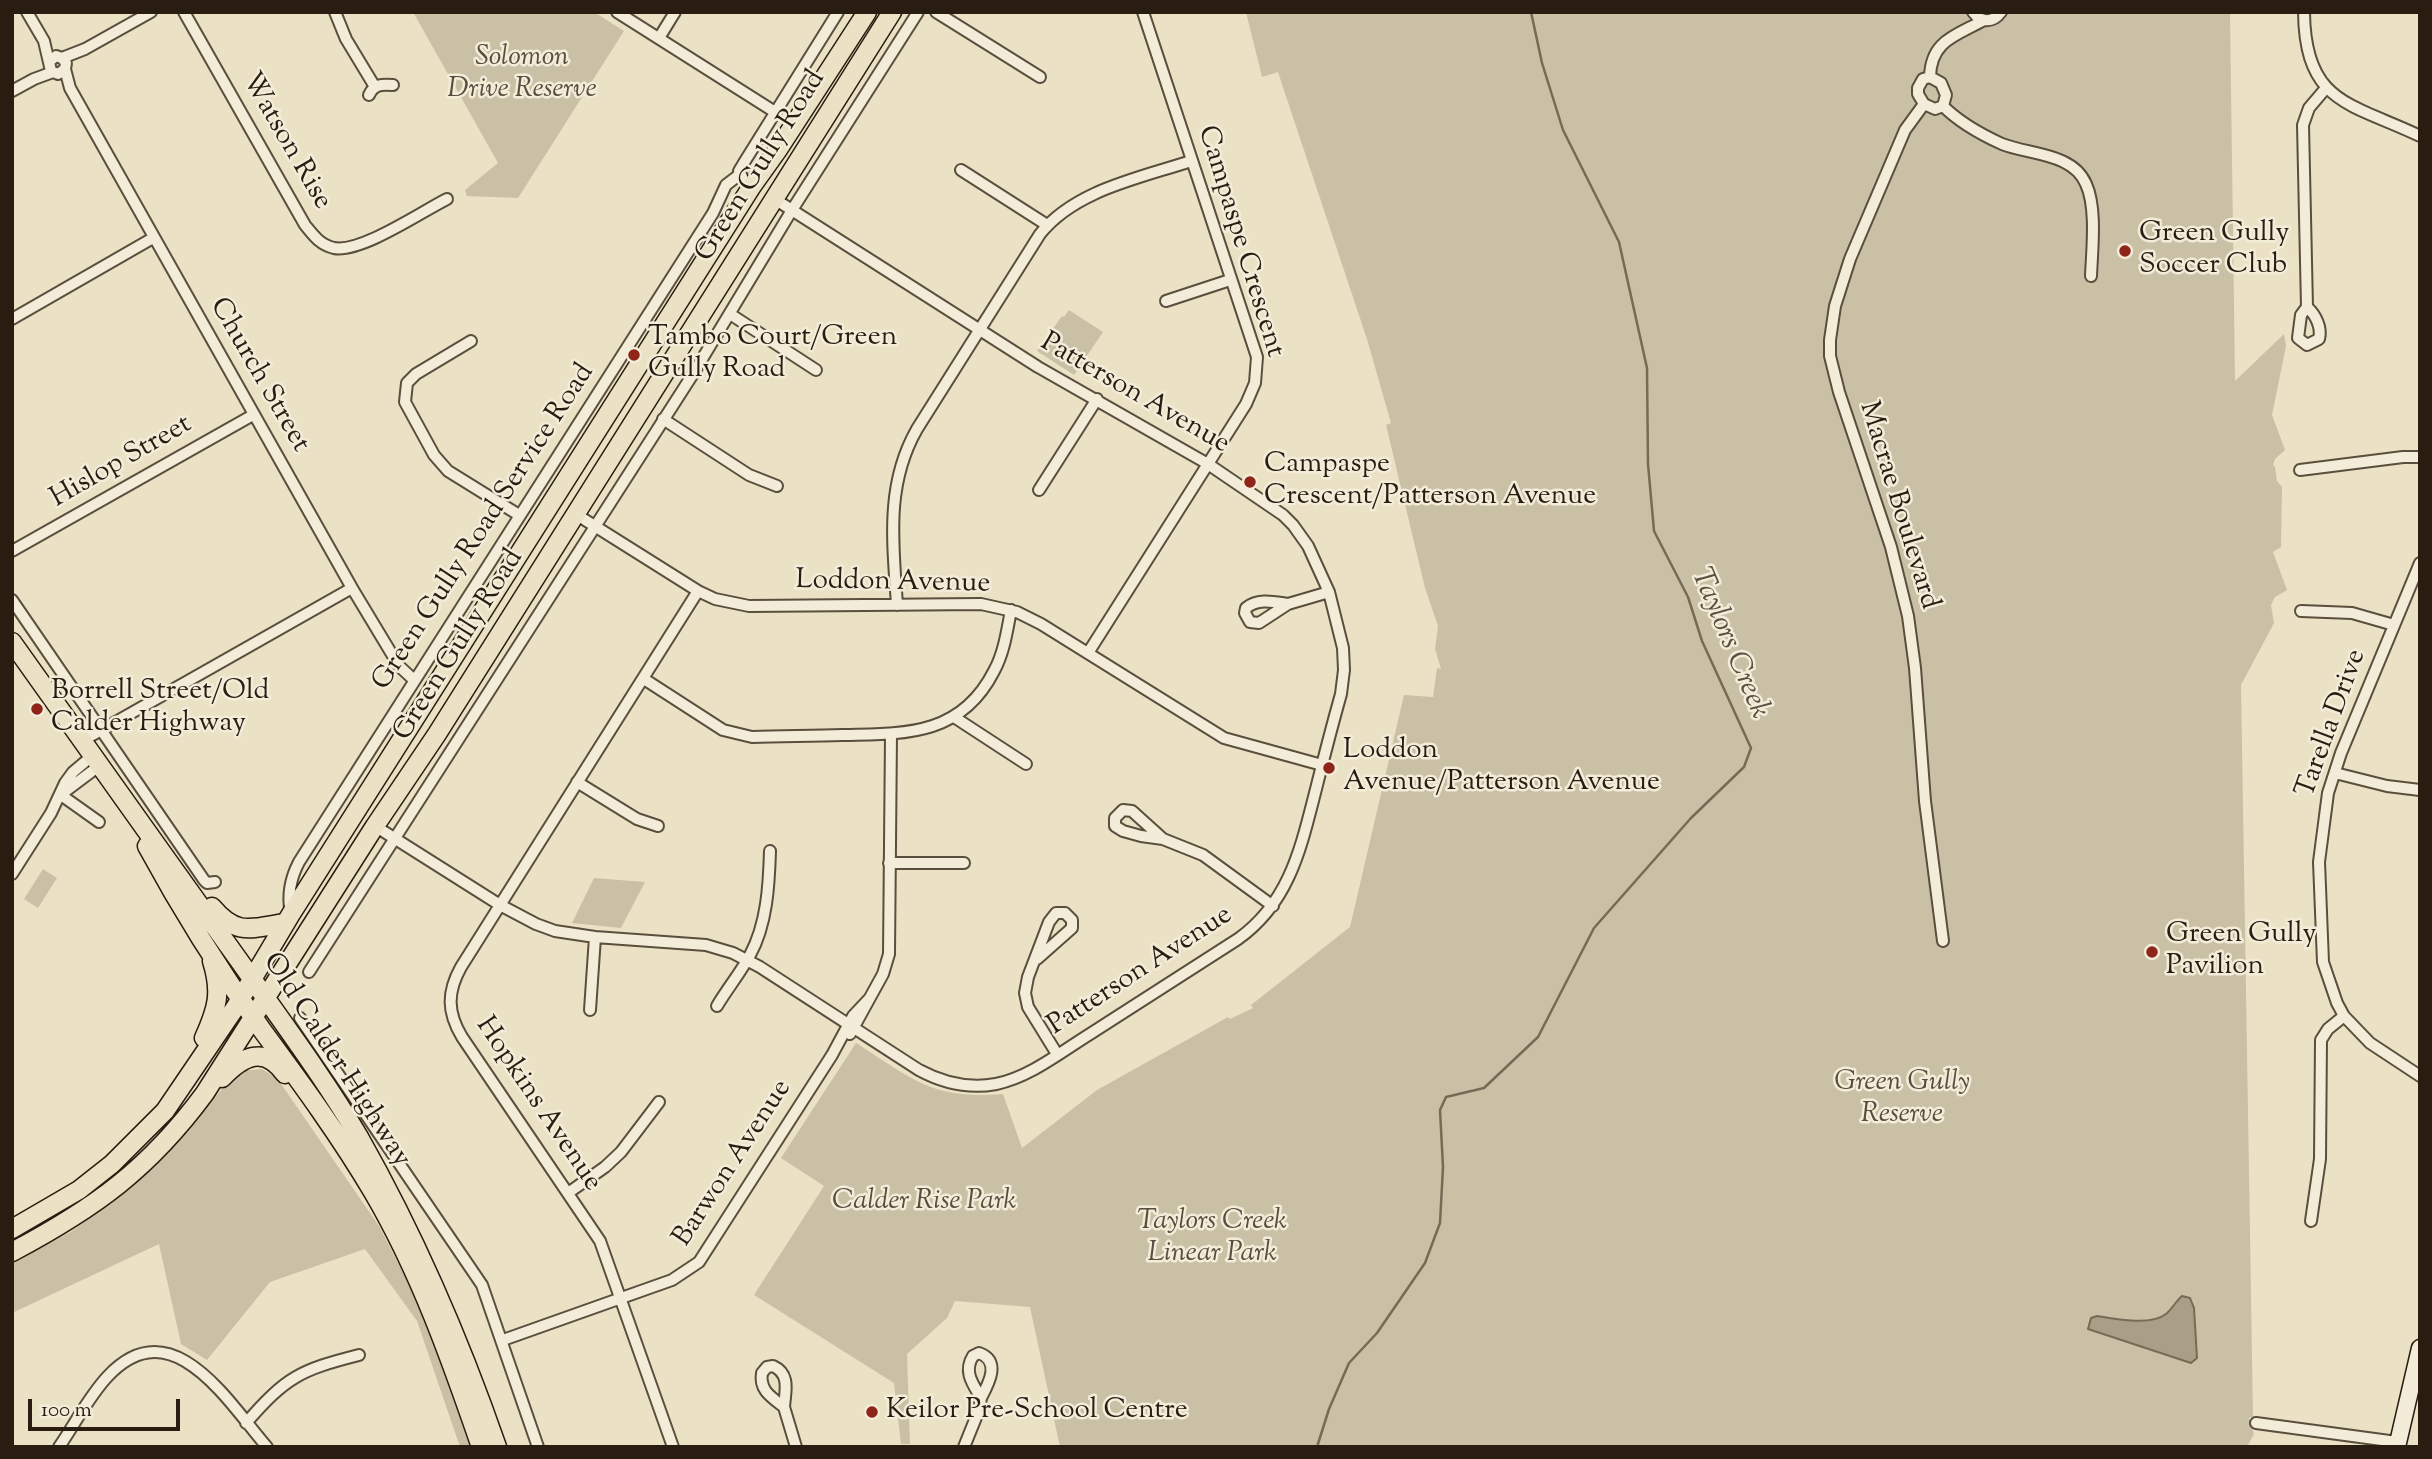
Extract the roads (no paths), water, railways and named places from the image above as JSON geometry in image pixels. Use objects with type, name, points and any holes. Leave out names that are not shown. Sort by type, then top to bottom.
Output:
[{"type":"main road","name":"Green Gully Road","points":[[12,1228],[79,1190],[112,1164],[156,1121],[179,1092],[554,500],[746,180],[777,151],[867,12]]},
{"type":"main road","name":"Green Gully Road","points":[[12,1252],[102,1199],[159,1150],[192,1110],[437,734],[892,12]]},
{"type":"main road","points":[[746,180],[773,198]]},
{"type":"main road","points":[[554,500],[574,513]]},
{"type":"main road","name":"Old Calder Highway","points":[[12,642],[124,802],[178,872],[337,1102],[394,1202],[445,1311],[497,1447]]},
{"type":"main road","name":"Old Calder Highway","points":[[124,802],[170,889],[373,1192],[420,1284],[481,1447]]},
{"type":"main road","points":[[178,872],[221,918],[234,926],[254,929],[288,919]]},
{"type":"main road","points":[[179,1092],[217,1006],[217,977],[207,946]]},
{"type":"main road","points":[[192,1110],[240,1061],[256,1056],[270,1059],[282,1069],[318,1122],[373,1192]]},
{"type":"street","name":"Church Street","points":[[27,12],[352,588],[399,666],[414,680]]},
{"type":"street","points":[[12,91],[151,12]]},
{"type":"street","name":"Watson Rise","points":[[184,12],[305,225],[318,241],[332,248],[349,249],[370,241],[447,199]]},
{"type":"street","points":[[335,12],[372,91],[381,84],[393,85]]},
{"type":"street","points":[[617,12],[775,112]]},
{"type":"street","points":[[659,38],[675,12]]},
{"type":"street","name":"Green Gully Road Service Road","points":[[288,919],[288,897],[292,877],[299,862],[713,214],[726,186],[746,180],[745,161],[838,12]]},
{"type":"street","points":[[309,972],[730,314],[792,210],[918,12]]},
{"type":"street","points":[[936,12],[1040,77]]},
{"type":"street","name":"Campaspe Crescent","points":[[1088,653],[1246,404],[1257,375],[1257,357],[1143,12]]},
{"type":"street","points":[[1962,31],[1971,12],[1984,20]]},
{"type":"street","points":[[1930,77],[1931,63],[1937,48],[1962,31],[1984,20],[1992,20],[2001,12]]},
{"type":"street","points":[[2304,12],[2305,46],[2316,75],[2326,88],[2345,103],[2420,136]]},
{"type":"street","points":[[1930,77],[1938,80],[1944,88],[1947,100],[1943,106],[1935,109],[1924,104],[1919,97],[1918,88],[1923,79],[1930,77]]},
{"type":"street","points":[[2307,307],[2303,125],[2309,108],[2326,88]]},
{"type":"street","name":"Macrae Boulevard","points":[[1924,104],[1905,130],[1850,259],[1835,306],[1830,356],[1839,393],[1891,547],[1908,616],[1925,802],[1943,941]]},
{"type":"street","points":[[1943,106],[1978,132],[2025,152],[2063,161],[2073,166],[2081,175],[2087,185],[2092,205],[2091,276]]},
{"type":"street","points":[[897,605],[893,528],[897,475],[903,456],[916,429],[1047,225],[1060,213],[1084,199],[1191,161]]},
{"type":"street","points":[[961,170],[1047,225]]},
{"type":"street","name":"Patterson Avenue","points":[[375,826],[522,918],[555,931],[595,937],[706,945],[733,953],[919,1070],[953,1084],[980,1086],[1010,1080],[1057,1054],[1238,939],[1273,906],[1284,890],[1295,865],[1341,695],[1344,670],[1340,635],[1329,592],[1315,558],[1293,525],[1268,503],[1208,464],[1038,367],[773,198]]},
{"type":"street","points":[[12,319],[153,239]]},
{"type":"street","points":[[1166,301],[1230,280]]},
{"type":"street","points":[[730,314],[816,370]]},
{"type":"street","points":[[471,341],[416,374],[407,383],[405,402],[434,456],[448,471],[519,515]]},
{"type":"street","points":[[1039,490],[1097,400]]},
{"type":"street","name":"Hislop Street","points":[[12,551],[253,415]]},
{"type":"street","points":[[663,419],[749,475],[777,486]]},
{"type":"street","points":[[2300,470],[2420,457]]},
{"type":"street","points":[[537,488],[554,500]]},
{"type":"street","name":"Loddon Avenue","points":[[574,513],[698,592],[749,606],[981,604],[1011,610],[1028,617],[1088,653],[1224,738],[1322,765]]},
{"type":"street","name":"Tarella Drive","points":[[2420,563],[2328,793],[2321,837],[2320,922],[2322,962],[2344,1016],[2370,1043],[2420,1076]]},
{"type":"street","points":[[12,874],[61,795],[91,754],[101,729],[352,588]]},
{"type":"street","name":"Hopkins Avenue","points":[[673,1447],[600,1241],[463,1037],[451,1014],[450,996],[455,978],[698,592]]},
{"type":"street","points":[[1288,604],[1329,592]]},
{"type":"street","points":[[12,600],[204,880],[207,883],[215,882]]},
{"type":"street","points":[[643,679],[732,734],[752,737],[891,735],[919,732],[954,717],[980,692],[995,671],[1004,645],[1011,610]]},
{"type":"street","points":[[2301,611],[2352,613],[2394,625]]},
{"type":"street","points":[[954,717],[1026,764]]},
{"type":"street","name":"Barwon Avenue","points":[[503,1340],[680,1276],[704,1256],[869,999],[883,974],[889,954],[891,735]]},
{"type":"street","points":[[2335,773],[2387,786],[2420,790]]},
{"type":"street","points":[[577,782],[637,819],[658,827]]},
{"type":"street","points":[[61,795],[99,822]]},
{"type":"street","points":[[1163,839],[1187,847],[1219,864],[1273,906]]},
{"type":"street","points":[[716,1006],[746,960],[757,935],[768,894],[770,851]]},
{"type":"street","points":[[889,863],[964,863]]},
{"type":"street","points":[[590,1010],[595,937]]},
{"type":"street","points":[[1037,959],[1028,977],[1026,999],[1033,1017],[1057,1054]]},
{"type":"street","points":[[2311,1221],[2320,1159],[2321,1040],[2328,1029],[2344,1016]]},
{"type":"street","points":[[300,1018],[482,1284],[538,1447]]},
{"type":"street","points":[[568,1193],[621,1152],[659,1102]]},
{"type":"street","points":[[2256,1423],[2397,1445],[2420,1349]]},
{"type":"street","points":[[59,1447],[106,1378],[127,1360],[148,1353],[173,1355],[190,1362],[202,1372],[267,1447]]},
{"type":"street","points":[[246,1423],[270,1396],[291,1378],[359,1355]]},
{"type":"street","points":[[964,1447],[981,1398]]},
{"type":"street","points":[[783,1407],[796,1447]]},
{"type":"waterway","name":"Taylors Creek","points":[[1317,1447],[1329,1409],[1349,1363],[1377,1333],[1425,1263],[1440,1223],[1443,1167],[1440,1110],[1446,1097],[1484,1088],[1538,1037],[1594,928],[1691,818],[1744,767],[1751,748],[1702,641],[1688,597],[1654,531],[1648,464],[1647,368],[1619,242],[1563,130],[1542,63],[1531,12]]},
{"type":"place","name":"Green Gully Soccer Club","points":[[2125,251]]},
{"type":"place","name":"Tambo Court/Green Gully Road","points":[[634,355]]},
{"type":"place","name":"Campaspe Crescent/Patterson Avenue","points":[[1250,482]]},
{"type":"place","name":"Borrell Street/Old Calder Highway","points":[[37,709]]},
{"type":"place","name":"Loddon Avenue/Patterson Avenue","points":[[1329,768]]},
{"type":"place","name":"Green Gully Pavilion","points":[[2152,952]]},
{"type":"place","name":"Keilor Pre-School Centre","points":[[872,1412]]},
{"type":"park label","name":"Solomon Drive Reserve","points":[[522,75]]},
{"type":"park label","name":"Green Gully Reserve","points":[[1902,1100]]},
{"type":"park label","name":"Calder Rise Park","points":[[924,1203]]},
{"type":"park label","name":"Taylors Creek Linear Park","points":[[1212,1239]]}]
